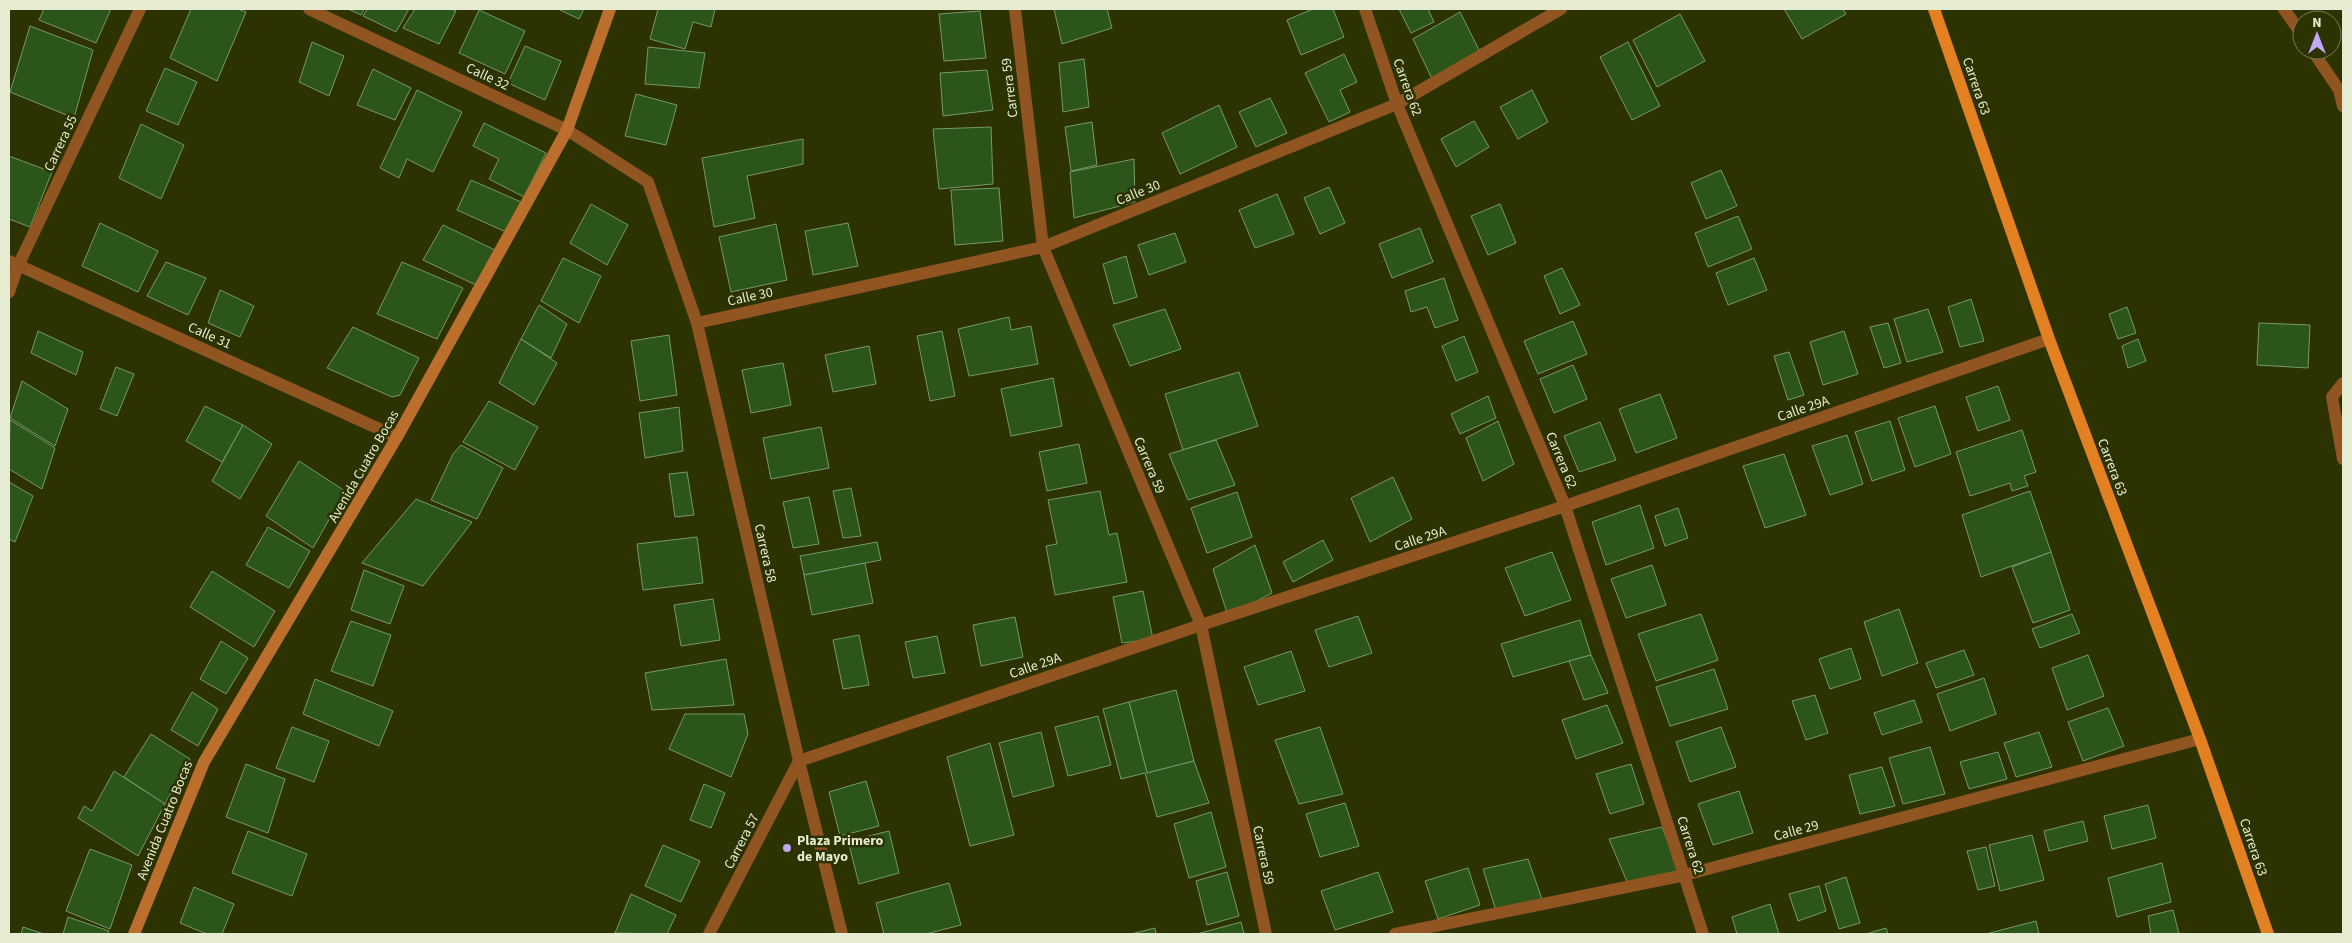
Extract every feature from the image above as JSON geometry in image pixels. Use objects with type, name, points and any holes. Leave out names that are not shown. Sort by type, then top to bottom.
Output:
[{"type":"main road","name":"Carrera 63","points":[[1934,9],[2049,339],[2200,739],[2268,934]]},
{"type":"street","name":"Carrera 55","points":[[9,292],[14,264],[140,9]]},
{"type":"street","name":"Calle 32","points":[[309,9],[567,130],[648,182]]},
{"type":"street","name":"Avenida Cuatro Bocas","points":[[134,934],[204,762],[398,437],[567,130],[610,9]]},
{"type":"street","name":"Carrera 59","points":[[1015,9],[1043,247],[1201,625],[1266,934]]},
{"type":"street","name":"Carrera 62","points":[[1364,9],[1397,104],[1565,506],[1703,934]]},
{"type":"street","name":"Calle 30","points":[[697,323],[1043,247],[1397,104],[1561,9]]},
{"type":"street","points":[[2284,9],[2292,21]]},
{"type":"street","points":[[2319,60],[2339,90],[2343,106]]},
{"type":"street","name":"Carrera 58","points":[[648,182],[697,323],[799,761],[842,934]]},
{"type":"street","name":"Calle 31","points":[[14,264],[398,437]]},
{"type":"street","name":"Calle 29A","points":[[799,761],[1201,625],[1565,506],[2049,339]]},
{"type":"street","points":[[2343,383],[2332,397],[2343,459]]},
{"type":"street","name":"Calle 29","points":[[1395,934],[1685,875],[2200,739]]},
{"type":"street","name":"Carrera 57","points":[[709,934],[799,761]]},
{"type":"building","points":[[44,9],[111,9],[96,43],[39,20]]},
{"type":"building","points":[[191,9],[238,9],[246,12],[217,81],[170,58]]},
{"type":"building","points":[[348,9],[364,9],[361,15]]},
{"type":"building","points":[[367,9],[409,9],[396,32],[363,16]]},
{"type":"building","points":[[415,9],[451,9],[456,11],[439,44],[403,28]]},
{"type":"building","points":[[558,9],[584,9],[579,19]]},
{"type":"building","points":[[658,9],[715,9],[711,27],[693,22],[685,49],[650,39]]},
{"type":"building","points":[[1054,9],[1107,9],[1112,28],[1062,44]]},
{"type":"building","points":[[1313,9],[1333,9],[1344,37],[1301,55],[1287,20]]},
{"type":"building","points":[[1399,9],[1428,9],[1434,22],[1411,33]]},
{"type":"building","points":[[1784,9],[1843,9],[1846,14],[1802,39]]},
{"type":"building","points":[[479,10],[525,31],[505,74],[459,53]]},
{"type":"building","points":[[980,11],[986,58],[944,61],[939,14]]},
{"type":"building","points":[[1460,12],[1480,52],[1432,79],[1413,39]]},
{"type":"building","points":[[1680,14],[1705,61],[1657,87],[1633,40]]},
{"type":"building","points":[[30,26],[93,50],[74,118],[10,92]]},
{"type":"building","points":[[312,42],[344,56],[329,96],[299,82]]},
{"type":"building","points":[[1628,42],[1660,106],[1632,120],[1600,57]]},
{"type":"building","points":[[525,46],[561,61],[545,100],[508,83]]},
{"type":"building","points":[[648,47],[705,53],[699,88],[645,84]]},
{"type":"building","points":[[1344,54],[1357,82],[1340,90],[1350,112],[1329,122],[1305,73]]},
{"type":"building","points":[[1084,59],[1089,107],[1063,112],[1059,63]]},
{"type":"building","points":[[165,68],[197,82],[178,125],[146,111]]},
{"type":"building","points":[[373,69],[411,88],[395,120],[357,105]]},
{"type":"building","points":[[987,70],[993,110],[943,116],[940,73]]},
{"type":"building","points":[[417,90],[462,112],[433,172],[407,159],[399,178],[380,168]]},
{"type":"building","points":[[1532,90],[1548,122],[1518,139],[1500,107]]},
{"type":"building","points":[[636,94],[677,105],[666,145],[625,136]]},
{"type":"building","points":[[1270,98],[1287,133],[1256,147],[1239,112]]},
{"type":"building","points":[[1219,105],[1237,147],[1180,174],[1162,133]]},
{"type":"building","points":[[1474,121],[1489,147],[1456,167],[1441,139]]},
{"type":"building","points":[[1092,122],[1097,165],[1071,171],[1065,127]]},
{"type":"building","points":[[484,123],[546,153],[524,197],[489,179],[499,159],[473,146]]},
{"type":"building","points":[[141,124],[184,145],[161,199],[119,178]]},
{"type":"building","points":[[991,127],[993,184],[939,189],[933,129]]},
{"type":"building","points":[[803,139],[803,164],[747,176],[755,218],[714,227],[702,158]]},
{"type":"building","points":[[9,156],[52,172],[30,227],[9,219]]},
{"type":"building","points":[[1134,159],[1135,202],[1074,218],[1070,172]]},
{"type":"building","points":[[1721,170],[1737,206],[1706,219],[1691,183]]},
{"type":"building","points":[[471,180],[521,202],[506,232],[457,210]]},
{"type":"building","points":[[1329,187],[1345,223],[1320,234],[1304,198]]},
{"type":"building","points":[[999,188],[1003,241],[955,245],[951,190]]},
{"type":"building","points":[[1277,194],[1294,234],[1255,248],[1239,210]]},
{"type":"building","points":[[591,204],[628,225],[607,265],[570,243]]},
{"type":"building","points":[[1500,204],[1516,243],[1488,255],[1471,216]]},
{"type":"building","points":[[1738,216],[1752,249],[1708,267],[1695,233]]},
{"type":"building","points":[[100,223],[158,251],[138,292],[82,266]]},
{"type":"building","points":[[848,223],[858,266],[813,275],[805,231]]},
{"type":"building","points":[[776,224],[787,280],[731,292],[719,237]]},
{"type":"building","points":[[443,225],[497,251],[478,286],[423,260]]},
{"type":"building","points":[[1420,228],[1433,262],[1392,278],[1379,244]]},
{"type":"building","points":[[1175,233],[1186,262],[1149,275],[1138,245]]},
{"type":"building","points":[[1126,256],[1137,297],[1114,304],[1103,264]]},
{"type":"building","points":[[563,258],[601,276],[579,323],[541,301]]},
{"type":"building","points":[[1754,258],[1767,290],[1728,305],[1716,273]]},
{"type":"building","points":[[166,262],[206,278],[188,315],[147,296]]},
{"type":"building","points":[[402,262],[463,288],[437,339],[377,314]]},
{"type":"building","points":[[1562,268],[1580,305],[1560,314],[1544,276]]},
{"type":"building","points":[[1444,278],[1458,320],[1435,328],[1427,307],[1411,312],[1405,291]]},
{"type":"building","points":[[220,290],[254,306],[240,337],[208,323]]},
{"type":"building","points":[[1971,299],[1984,341],[1960,347],[1948,307]]},
{"type":"building","points":[[539,305],[567,324],[551,358],[521,339]]},
{"type":"building","points":[[2127,307],[2136,333],[2118,339],[2109,314]]},
{"type":"building","points":[[1165,309],[1181,349],[1130,366],[1113,325]]},
{"type":"building","points":[[1928,309],[1943,352],[1907,362],[1894,319]]},
{"type":"building","points":[[1009,317],[1011,330],[1031,326],[1038,364],[969,376],[958,329]]},
{"type":"building","points":[[1573,321],[1587,354],[1538,374],[1524,341]]},
{"type":"building","points":[[1888,323],[1901,363],[1884,368],[1870,327]]},
{"type":"building","points":[[2259,323],[2310,325],[2308,368],[2257,365]]},
{"type":"building","points":[[353,327],[419,358],[400,395],[392,397],[327,368]]},
{"type":"building","points":[[38,331],[83,352],[76,375],[31,353]]},
{"type":"building","points":[[942,331],[955,396],[930,401],[917,336]]},
{"type":"building","points":[[1844,331],[1858,374],[1823,385],[1810,342]]},
{"type":"building","points":[[669,335],[677,395],[640,401],[631,341]]},
{"type":"building","points":[[1464,336],[1478,372],[1456,381],[1442,346]]},
{"type":"building","points":[[521,339],[557,363],[534,405],[499,383]]},
{"type":"building","points":[[2138,339],[2146,361],[2128,368],[2122,346]]},
{"type":"building","points":[[869,346],[876,384],[833,392],[825,355]]},
{"type":"building","points":[[1789,352],[1804,395],[1788,400],[1774,356]]},
{"type":"building","points":[[783,363],[791,405],[751,413],[742,370]]},
{"type":"building","points":[[1573,365],[1587,399],[1554,413],[1540,379]]},
{"type":"building","points":[[116,367],[134,374],[117,416],[100,409]]},
{"type":"building","points":[[1239,372],[1258,426],[1183,450],[1165,394]]},
{"type":"building","points":[[1053,378],[1062,426],[1011,436],[1001,389]]},
{"type":"building","points":[[22,381],[68,409],[55,446],[10,418]]},
{"type":"building","points":[[1998,386],[2010,420],[1978,431],[1966,397]]},
{"type":"building","points":[[1660,394],[1677,438],[1636,453],[1619,409]]},
{"type":"building","points":[[1488,396],[1496,418],[1460,434],[1451,414]]},
{"type":"building","points":[[489,401],[538,427],[515,470],[463,442]]},
{"type":"building","points":[[205,406],[243,425],[222,462],[186,441]]},
{"type":"building","points":[[1935,406],[1951,454],[1915,467],[1898,418]]},
{"type":"building","points":[[679,407],[683,451],[645,458],[639,413]]},
{"type":"building","points":[[10,420],[55,448],[42,489],[9,469]]},
{"type":"building","points":[[1498,421],[1514,464],[1483,481],[1466,438]]},
{"type":"building","points":[[1890,421],[1905,470],[1872,481],[1855,432]]},
{"type":"building","points":[[1600,422],[1616,460],[1579,472],[1564,436]]},
{"type":"building","points":[[243,425],[272,444],[240,499],[212,481]]},
{"type":"building","points":[[821,427],[829,468],[771,479],[763,438]]},
{"type":"building","points":[[2022,430],[2036,472],[2024,476],[2028,486],[2012,491],[2010,483],[1970,496],[1956,452]]},
{"type":"building","points":[[1847,435],[1863,484],[1830,495],[1812,446]]},
{"type":"building","points":[[1216,440],[1235,485],[1188,500],[1169,454]]},
{"type":"building","points":[[1079,444],[1087,483],[1047,491],[1039,452]]},
{"type":"building","points":[[461,445],[503,468],[477,519],[431,500],[453,454]]},
{"type":"building","points":[[1784,454],[1806,515],[1765,528],[1743,466]]},
{"type":"building","points":[[299,461],[345,491],[313,548],[266,516]]},
{"type":"building","points":[[687,472],[694,515],[675,517],[669,474]]},
{"type":"building","points":[[1393,477],[1412,519],[1370,542],[1351,498]]},
{"type":"building","points":[[9,482],[33,496],[15,542],[9,539]]},
{"type":"building","points":[[851,488],[861,536],[843,538],[833,491]]},
{"type":"building","points":[[1100,491],[1109,535],[1117,533],[1127,582],[1055,595],[1046,546],[1057,544],[1048,500]]},
{"type":"building","points":[[2030,491],[2051,552],[1981,577],[1962,515]]},
{"type":"building","points":[[1237,492],[1252,537],[1207,553],[1191,508]]},
{"type":"building","points":[[809,497],[819,544],[793,548],[783,502]]},
{"type":"building","points":[[416,499],[472,522],[423,586],[362,563]]},
{"type":"building","points":[[1640,505],[1654,548],[1606,565],[1592,522]]},
{"type":"building","points":[[1678,508],[1688,538],[1665,546],[1655,516]]},
{"type":"building","points":[[268,527],[310,551],[289,588],[246,565]]},
{"type":"building","points":[[697,537],[703,583],[643,590],[637,544]]},
{"type":"building","points":[[1323,540],[1333,560],[1293,582],[1283,562]]},
{"type":"building","points":[[877,542],[881,560],[804,575],[800,556]]},
{"type":"building","points":[[1255,545],[1272,593],[1228,616],[1213,569]]},
{"type":"building","points":[[1552,552],[1571,600],[1525,616],[1505,568]]},
{"type":"building","points":[[2051,552],[2070,610],[2033,623],[2012,567]]},
{"type":"building","points":[[865,563],[873,603],[812,615],[804,575]]},
{"type":"building","points":[[1652,565],[1666,605],[1626,618],[1611,579]]},
{"type":"building","points":[[364,570],[404,586],[390,624],[351,610]]},
{"type":"building","points":[[212,571],[275,611],[254,647],[190,607]]},
{"type":"building","points":[[1143,591],[1153,639],[1122,643],[1113,597]]},
{"type":"building","points":[[713,599],[720,640],[681,646],[674,605]]},
{"type":"building","points":[[1899,609],[1918,663],[1882,676],[1864,622]]},
{"type":"building","points":[[1701,614],[1718,660],[1656,681],[1638,634]]},
{"type":"building","points":[[2072,614],[2080,633],[2040,648],[2032,629]]},
{"type":"building","points":[[1358,616],[1372,653],[1329,667],[1315,630]]},
{"type":"building","points":[[1015,617],[1023,657],[981,666],[973,625]]},
{"type":"building","points":[[1580,620],[1591,655],[1513,677],[1501,644]]},
{"type":"building","points":[[351,621],[391,635],[373,686],[331,671]]},
{"type":"building","points":[[859,635],[869,685],[843,689],[833,640]]},
{"type":"building","points":[[937,636],[945,673],[913,678],[905,642]]},
{"type":"building","points":[[221,641],[248,658],[226,694],[200,679]]},
{"type":"building","points":[[1851,648],[1861,679],[1830,689],[1819,659]]},
{"type":"building","points":[[1964,650],[1974,675],[1936,688],[1926,663]]},
{"type":"building","points":[[1291,651],[1305,691],[1258,705],[1244,667]]},
{"type":"building","points":[[1591,655],[1608,693],[1584,700],[1569,661]]},
{"type":"building","points":[[2088,655],[2104,696],[2067,710],[2052,668]]},
{"type":"building","points":[[726,659],[734,705],[652,710],[645,673]]},
{"type":"building","points":[[1714,669],[1728,709],[1670,726],[1656,687]]},
{"type":"building","points":[[1984,678],[1996,714],[1950,731],[1937,694]]},
{"type":"building","points":[[315,679],[393,711],[379,746],[303,714]]},
{"type":"building","points":[[1176,690],[1194,761],[1147,773],[1129,702]]},
{"type":"building","points":[[192,692],[218,709],[198,746],[171,730]]},
{"type":"building","points":[[1815,695],[1828,733],[1806,740],[1792,701]]},
{"type":"building","points":[[1914,700],[1922,722],[1882,735],[1874,713]]},
{"type":"building","points":[[1129,702],[1147,773],[1194,761],[1209,803],[1157,817],[1145,773],[1121,779],[1103,709]]},
{"type":"building","points":[[1607,705],[1623,743],[1576,759],[1562,720]]},
{"type":"building","points":[[2108,708],[2124,746],[2083,761],[2068,722]]},
{"type":"building","points":[[685,714],[744,714],[748,734],[731,777],[669,749]]},
{"type":"building","points":[[1098,716],[1111,765],[1068,776],[1055,727]]},
{"type":"building","points":[[292,727],[329,741],[314,782],[276,768]]},
{"type":"building","points":[[1320,727],[1343,794],[1299,804],[1275,740]]},
{"type":"building","points":[[1721,727],[1736,767],[1690,782],[1676,742]]},
{"type":"building","points":[[1041,732],[1054,786],[1013,797],[999,743]]},
{"type":"building","points":[[2039,732],[2052,767],[2016,777],[2004,743]]},
{"type":"building","points":[[151,734],[190,759],[165,804],[124,777]]},
{"type":"building","points":[[990,743],[1014,835],[970,846],[947,757]]},
{"type":"building","points":[[1930,747],[1945,794],[1903,804],[1889,758]]},
{"type":"building","points":[[1998,752],[2007,779],[1969,789],[1960,762]]},
{"type":"building","points":[[246,764],[285,779],[268,833],[226,817]]},
{"type":"building","points":[[1631,764],[1644,804],[1610,814],[1596,774]]},
{"type":"building","points":[[1882,767],[1895,806],[1860,814],[1849,775]]},
{"type":"building","points":[[114,771],[165,804],[138,856],[78,818],[84,806],[92,811]]},
{"type":"building","points":[[866,781],[879,826],[840,836],[829,792]]},
{"type":"building","points":[[704,784],[725,793],[711,828],[690,820]]},
{"type":"building","points":[[1739,791],[1753,833],[1713,845],[1698,804]]},
{"type":"building","points":[[1345,803],[1359,846],[1320,857],[1306,814]]},
{"type":"building","points":[[2148,805],[2156,838],[2112,849],[2104,816]]},
{"type":"building","points":[[1211,812],[1226,867],[1189,878],[1174,824]]},
{"type":"building","points":[[2083,821],[2088,841],[2049,851],[2044,831]]},
{"type":"building","points":[[1662,827],[1680,873],[1628,884],[1609,839]]},
{"type":"building","points":[[248,831],[307,854],[292,896],[232,873]]},
{"type":"building","points":[[889,831],[899,873],[859,884],[848,841]]},
{"type":"building","points":[[2032,835],[2044,880],[2000,891],[1989,845]]},
{"type":"building","points":[[663,845],[700,861],[681,902],[645,886]]},
{"type":"building","points":[[1986,847],[1995,886],[1978,890],[1967,851]]},
{"type":"building","points":[[90,849],[132,865],[110,929],[66,911]]},
{"type":"building","points":[[1528,859],[1543,902],[1496,911],[1483,869]]},
{"type":"building","points":[[2162,863],[2171,902],[2117,917],[2108,878]]},
{"type":"building","points":[[1468,868],[1480,905],[1438,919],[1425,881]]},
{"type":"building","points":[[1227,872],[1239,916],[1207,925],[1196,881]]},
{"type":"building","points":[[1378,872],[1393,912],[1335,930],[1321,891]]},
{"type":"building","points":[[1846,877],[1860,923],[1839,929],[1825,884]]},
{"type":"building","points":[[949,883],[961,925],[926,934],[884,934],[876,903]]},
{"type":"building","points":[[1819,886],[1826,911],[1798,921],[1789,894]]},
{"type":"building","points":[[194,887],[234,904],[222,934],[207,934],[180,923]]},
{"type":"building","points":[[631,894],[676,915],[667,934],[615,933]]},
{"type":"building","points":[[1770,904],[1779,934],[1737,934],[1732,917]]},
{"type":"building","points":[[2173,910],[2179,934],[2151,934],[2148,916]]},
{"type":"building","points":[[68,917],[109,931],[108,934],[63,934]]},
{"type":"building","points":[[2036,921],[2039,934],[1986,934]]},
{"type":"building","points":[[1241,922],[1244,934],[1197,934]]},
{"type":"building","points":[[23,927],[44,934],[21,934]]},
{"type":"building","points":[[1155,928],[1156,934],[1131,934]]},
{"type":"building","points":[[1886,928],[1888,934],[1866,934]]},
{"type":"place","name":"Plaza Primero de Mayo","points":[[787,848]]}]
